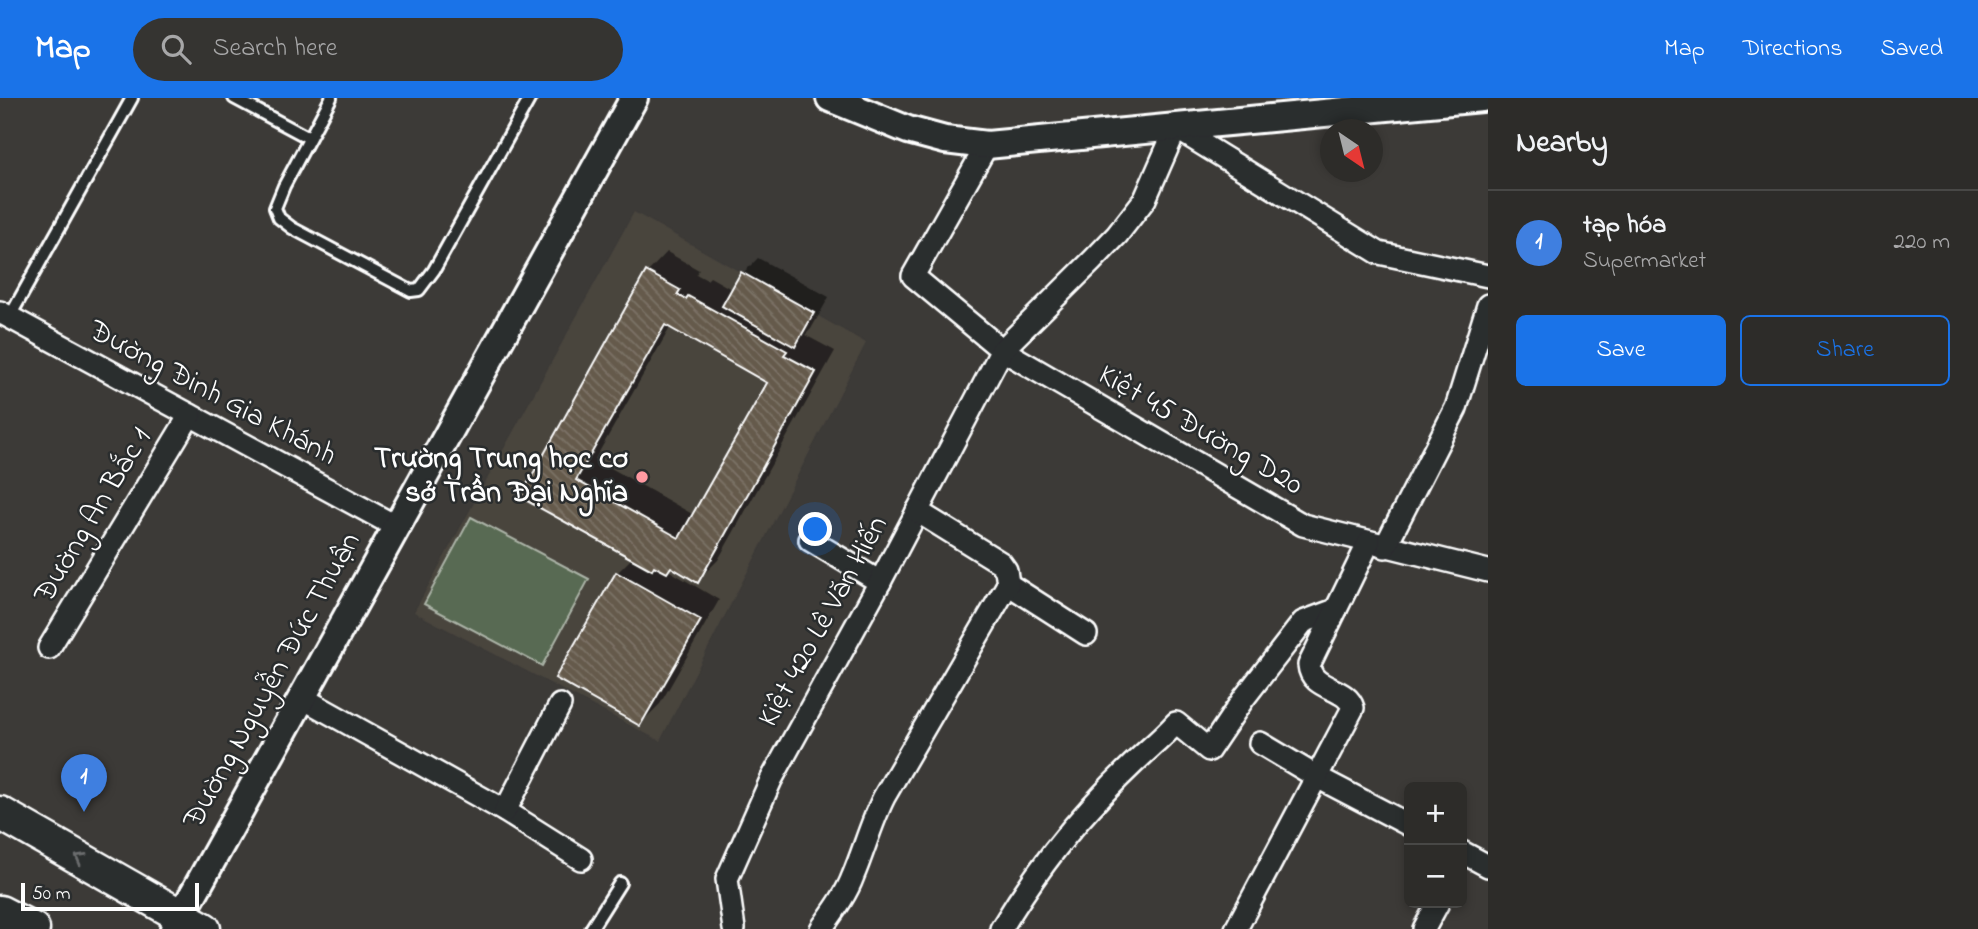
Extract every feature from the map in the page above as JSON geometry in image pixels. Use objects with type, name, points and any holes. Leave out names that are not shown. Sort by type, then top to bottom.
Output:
[{"type":"main road","points":[[0,813],[139,891],[186,925]]},
{"type":"main road","points":[[0,912],[33,929]]},
{"type":"street","name":"Đường Nguyễn Đức Thuận","points":[[186,925],[301,697],[634,98]]},
{"type":"street","points":[[830,98],[908,130],[987,145],[1482,98]]},
{"type":"street","points":[[1175,128],[1379,253],[1488,276]]},
{"type":"street","name":"Kiệt 420 Lê Văn Hiến","points":[[734,929],[727,879],[771,780],[880,582],[1002,350],[1117,235],[1145,199],[1175,128]]},
{"type":"street","name":"Kiệt 45 Đường D20","points":[[987,145],[913,276],[1002,350],[1303,525],[1488,571]]},
{"type":"street","points":[[1236,929],[1352,712],[1353,703],[1349,698],[1316,681],[1309,670],[1310,660],[1335,610],[1377,544],[1456,408],[1488,305]]},
{"type":"street","name":"Đường Đinh Gia Khánh","points":[[3,321],[190,415],[397,527]]},
{"type":"street","name":"Đường An Bắc 1","points":[[50,648],[190,415]]},
{"type":"street","points":[[821,929],[845,894],[884,797],[1008,584],[1006,570],[1001,563],[918,511]]},
{"type":"street","points":[[810,540],[880,582]]},
{"type":"street","points":[[1008,584],[1086,634]]},
{"type":"street","points":[[1001,929],[1020,898],[1083,817],[1176,723],[1209,750],[1244,698],[1303,622],[1335,610]]},
{"type":"street","points":[[301,697],[505,811],[581,859]]},
{"type":"street","points":[[505,811],[560,705]]},
{"type":"street","points":[[1260,743],[1317,777],[1404,822]]},
{"type":"street","points":[[1467,857],[1488,866]]},
{"type":"street","points":[[1424,929],[1435,908]]},
{"type":"lane","points":[[3,321],[132,98]]},
{"type":"lane","points":[[234,98],[309,138]]},
{"type":"lane","points":[[331,98],[284,186],[275,208],[279,218],[292,228],[411,291],[419,290],[434,270],[530,98]]},
{"type":"lane","points":[[591,929],[589,928],[620,883]]},
{"type":"shaded area","name":"Trường Trung học cơ sở Trần Đại Nghĩa","points":[[634,212],[866,343],[660,741],[414,612]]},
{"type":"green space","points":[[471,517],[589,579],[542,666],[424,604]]},
{"type":"building","points":[[646,271],[680,290],[677,295],[686,299],[688,296],[787,351],[784,355],[816,372],[698,583],[671,567],[667,573],[654,566],[652,570],[520,497]],"holes":[[[665,325],[767,383],[679,538],[576,480]]]},
{"type":"building","points":[[741,272],[814,313],[795,347],[722,306]]},
{"type":"building","points":[[616,572],[701,620],[640,726],[555,678]]},
{"type":"place","name":"Trường Trung học cơ sở Trần Đại Nghĩa","points":[[642,477]]},
{"type":"place","name":"tạp hóa","points":[[84,812]]}]
